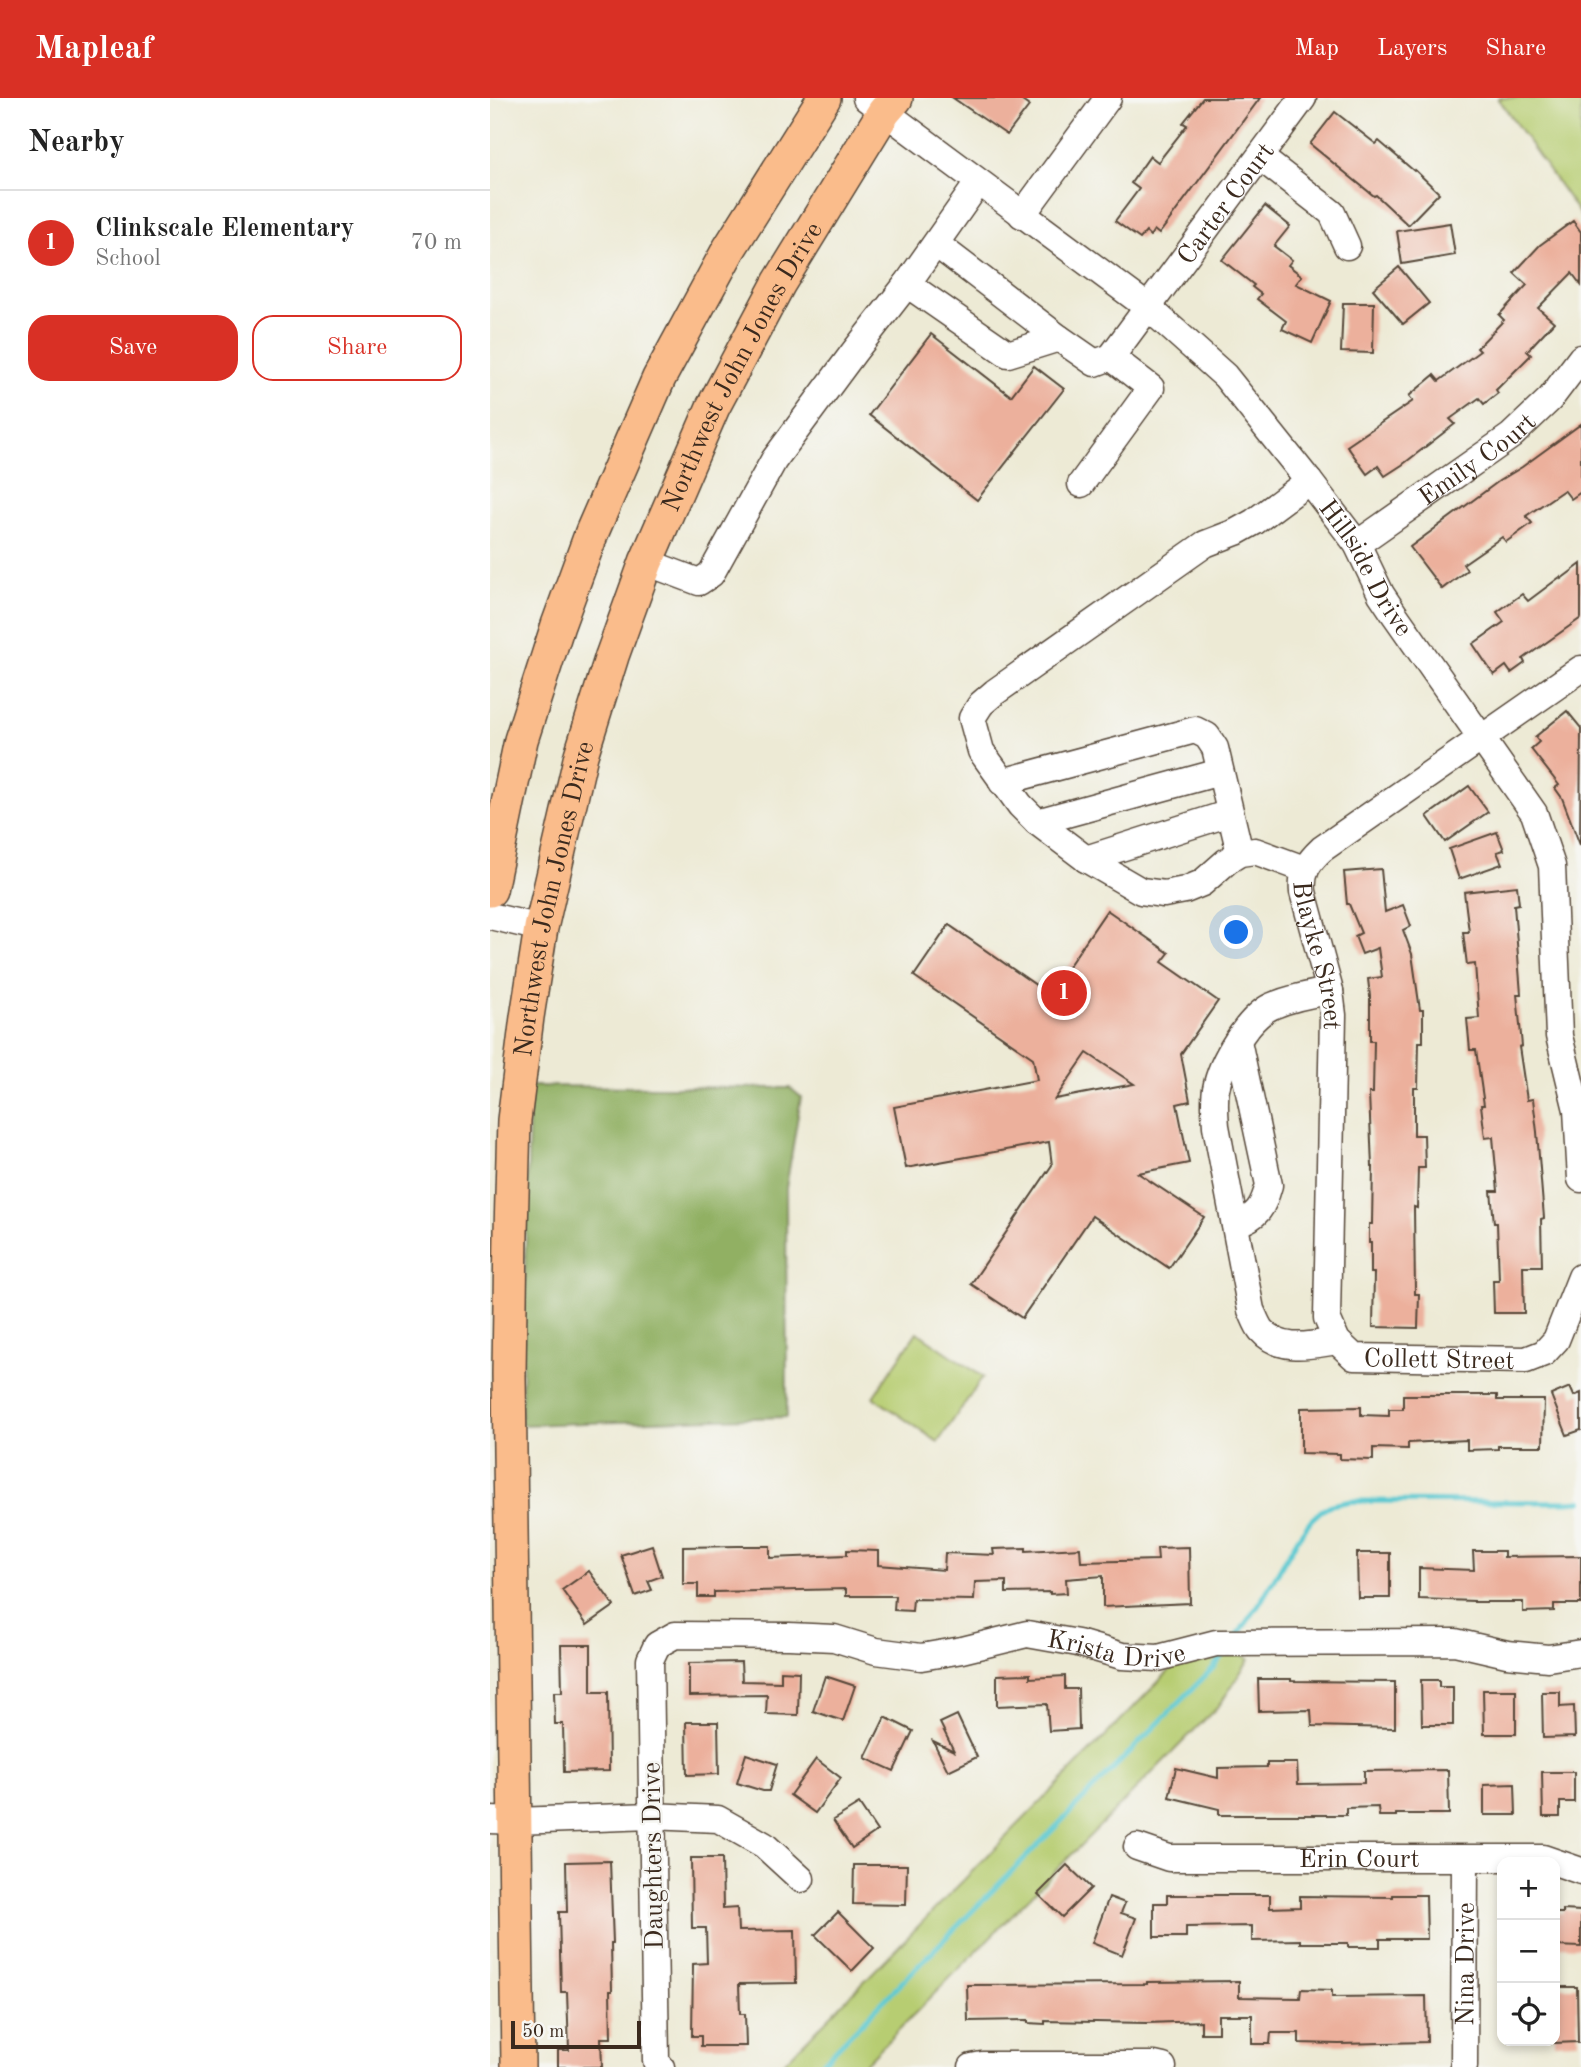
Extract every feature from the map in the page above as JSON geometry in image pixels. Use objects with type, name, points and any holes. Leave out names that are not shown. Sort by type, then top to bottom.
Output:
[{"type":"main road","points":[[490,890],[521,740],[558,625],[592,532],[659,378],[729,248],[824,98]]},
{"type":"main road","name":"Northwest John Jones Drive","points":[[518,2067],[503,1820],[511,1220],[514,1120],[541,929],[581,755],[612,656],[646,562],[713,407],[779,283],[882,103]]},
{"type":"street","points":[[1022,215],[1108,98]]},
{"type":"street","name":"Carter Court","points":[[1111,357],[1303,98]]},
{"type":"street","name":"Hillside Drive","points":[[882,103],[978,183],[1149,308],[1225,376],[1357,544],[1381,594],[1534,813],[1552,866],[1559,1036],[1577,1110],[1581,1179]]},
{"type":"street","points":[[1260,157],[1332,213],[1347,246]]},
{"type":"street","points":[[646,562],[699,582],[710,574],[774,460],[907,284],[978,183]]},
{"type":"street","points":[[936,244],[1094,363],[1111,357],[1151,388],[1081,484]]},
{"type":"street","points":[[907,284],[1008,354],[1059,338]]},
{"type":"street","name":"Emily Court","points":[[1357,544],[1511,436],[1550,399],[1581,358]]},
{"type":"street","points":[[1304,869],[1255,851],[1240,853],[1202,883],[1185,890],[1164,894],[1141,891],[1086,859],[1037,822],[1002,782],[981,751],[972,718],[981,704],[995,692],[1205,544],[1254,522],[1309,481]]},
{"type":"street","name":"Blayke Street","points":[[1337,1341],[1327,1318],[1333,1015],[1330,991],[1303,892],[1304,869],[1322,849],[1581,669]]},
{"type":"street","points":[[1002,782],[1195,730],[1207,736],[1215,748],[1240,853]]},
{"type":"street","points":[[1037,822],[1220,772]]},
{"type":"street","points":[[1086,859],[1230,813]]},
{"type":"street","points":[[490,916],[541,929]]},
{"type":"street","points":[[1330,991],[1297,997],[1269,1007],[1250,1024],[1224,1065],[1216,1087],[1215,1107],[1216,1126],[1251,1310],[1261,1330],[1277,1342],[1295,1347],[1337,1341]]},
{"type":"street","points":[[1235,1224],[1247,1220],[1264,1205],[1269,1185],[1238,1041]]},
{"type":"street","name":"Collett Street","points":[[1337,1341],[1354,1357],[1526,1360],[1544,1353],[1556,1340],[1581,1277]]},
{"type":"street","name":"Krista Drive","points":[[657,1645],[675,1635],[834,1638],[876,1651],[921,1657],[1027,1634],[1078,1643],[1122,1656],[1157,1658],[1216,1643],[1455,1642],[1507,1654],[1548,1658],[1581,1653]]},
{"type":"street","name":"Daughters Drive","points":[[657,1645],[650,1660],[651,1816],[656,2061],[661,2067]]},
{"type":"street","points":[[503,1820],[651,1816],[718,1819],[764,1845],[802,1879]]},
{"type":"street","name":"Erin Court","points":[[1137,1847],[1169,1858],[1543,1858],[1581,1871]]},
{"type":"street","name":"Nina Drive","points":[[1464,2067],[1465,1859]]},
{"type":"street","points":[[972,2067],[1163,2067]]},
{"type":"green space","points":[[1498,98],[1581,98],[1581,216]]},
{"type":"green space","points":[[530,1086],[790,1088],[801,1097],[786,1188],[787,1417],[521,1425]]},
{"type":"green space","points":[[917,1332],[983,1377],[938,1442],[873,1397]]},
{"type":"green space","points":[[1240,1653],[1249,1659],[1221,1703],[862,2067],[780,2067],[1175,1665]]},
{"type":"building","points":[[953,98],[1018,98],[1029,106],[1007,135]]},
{"type":"building","points":[[1203,98],[1260,98],[1159,234],[1154,230],[1150,236],[1146,232],[1140,239],[1115,221],[1139,189],[1131,183],[1150,156],[1158,162],[1187,125],[1183,123]]},
{"type":"building","points":[[1335,112],[1376,144],[1379,141],[1439,193],[1408,225],[1376,195],[1310,144]]},
{"type":"building","points":[[1265,206],[1290,226],[1274,246],[1292,260],[1288,265],[1302,276],[1296,284],[1331,301],[1312,343],[1282,329],[1286,321],[1257,299],[1261,294],[1252,287],[1254,285],[1222,260]]},
{"type":"building","points":[[1573,221],[1581,232],[1581,285],[1572,273],[1538,308],[1554,322],[1527,351],[1531,355],[1496,390],[1498,393],[1484,404],[1479,398],[1450,419],[1455,424],[1402,465],[1385,476],[1378,466],[1367,474],[1347,446],[1413,401],[1409,396],[1434,375],[1439,381],[1480,351],[1477,348],[1504,320],[1499,315],[1527,285],[1514,273],[1540,245]]},
{"type":"building","points":[[1450,223],[1455,255],[1402,264],[1397,231]]},
{"type":"building","points":[[1399,267],[1429,303],[1403,324],[1373,289]]},
{"type":"building","points":[[1343,303],[1374,303],[1373,353],[1341,352]]},
{"type":"building","points":[[931,334],[1011,396],[1034,366],[1064,389],[977,500],[869,415]]},
{"type":"building","points":[[1581,424],[1581,492],[1571,499],[1564,490],[1526,516],[1532,523],[1506,542],[1502,537],[1463,564],[1467,570],[1442,589],[1410,547]]},
{"type":"building","points":[[1581,564],[1581,618],[1523,659],[1525,663],[1511,673],[1506,666],[1494,675],[1473,644],[1504,622],[1497,612],[1522,594],[1528,601]]},
{"type":"building","points":[[1567,711],[1581,728],[1580,845],[1562,798],[1555,788],[1559,785],[1531,749],[1539,742],[1535,737]]},
{"type":"building","points":[[1469,786],[1488,812],[1445,842],[1427,816]]},
{"type":"building","points":[[1497,832],[1504,850],[1497,852],[1502,864],[1459,879],[1449,849]]},
{"type":"building","points":[[1381,869],[1385,912],[1403,905],[1411,926],[1403,930],[1412,954],[1420,1010],[1423,1010],[1418,1088],[1414,1088],[1414,1135],[1424,1135],[1425,1168],[1418,1168],[1417,1208],[1414,1207],[1415,1294],[1419,1294],[1418,1328],[1373,1327],[1374,1273],[1371,1273],[1369,1224],[1372,1224],[1373,1167],[1369,1093],[1373,1093],[1374,1041],[1370,1041],[1368,979],[1382,977],[1378,948],[1362,954],[1355,936],[1361,933],[1347,904],[1344,872]]},
{"type":"building","points":[[1517,886],[1519,904],[1514,905],[1521,994],[1517,994],[1522,1046],[1519,1047],[1527,1100],[1533,1099],[1537,1132],[1544,1218],[1541,1219],[1542,1266],[1523,1266],[1524,1313],[1494,1313],[1493,1280],[1499,1280],[1497,1223],[1494,1223],[1491,1191],[1498,1191],[1493,1137],[1485,1138],[1481,1105],[1484,1105],[1476,1050],[1470,1050],[1467,1019],[1479,1018],[1475,964],[1467,965],[1463,932],[1469,932],[1464,892]]},
{"type":"building","points":[[1107,910],[1169,953],[1162,962],[1218,1001],[1181,1054],[1190,1101],[1177,1104],[1189,1163],[1138,1173],[1204,1217],[1169,1268],[1092,1216],[1022,1318],[971,1284],[1052,1165],[1049,1142],[906,1168],[894,1107],[1037,1080],[1033,1058],[914,976],[949,925],[1059,1001],[1076,977],[1066,970]],"holes":[[[1087,1053],[1134,1084],[1055,1099]]]},
{"type":"building","points":[[1570,1387],[1574,1396],[1581,1393],[1581,1430],[1567,1435],[1551,1395]]},
{"type":"building","points":[[1403,1395],[1497,1395],[1497,1400],[1544,1400],[1543,1446],[1498,1446],[1498,1449],[1467,1450],[1467,1440],[1408,1443],[1408,1449],[1373,1448],[1373,1460],[1340,1459],[1340,1454],[1301,1453],[1301,1408],[1361,1407],[1361,1415],[1389,1416],[1389,1409],[1403,1409]]},
{"type":"building","points":[[652,1545],[662,1576],[648,1581],[652,1590],[635,1596],[621,1555]]},
{"type":"building","points":[[770,1546],[770,1558],[847,1555],[847,1550],[878,1551],[878,1565],[944,1570],[945,1553],[994,1555],[993,1549],[1026,1548],[1026,1551],[1080,1548],[1081,1562],[1158,1560],[1157,1548],[1189,1547],[1190,1603],[1103,1607],[1103,1576],[1066,1579],[1067,1593],[1050,1594],[1006,1593],[1006,1581],[975,1582],[974,1600],[913,1599],[912,1611],[894,1610],[895,1596],[846,1596],[846,1589],[714,1592],[714,1597],[698,1597],[698,1584],[683,1584],[683,1547]]},
{"type":"building","points":[[1473,1551],[1504,1551],[1504,1557],[1581,1556],[1581,1604],[1554,1604],[1554,1611],[1523,1612],[1523,1602],[1419,1599],[1419,1568],[1474,1570]]},
{"type":"building","points":[[1357,1553],[1390,1553],[1390,1598],[1358,1598]]},
{"type":"building","points":[[589,1571],[614,1606],[587,1625],[562,1590]]},
{"type":"building","points":[[561,1645],[591,1645],[591,1692],[608,1692],[609,1771],[564,1772],[563,1724],[555,1724],[554,1692],[562,1692]]},
{"type":"building","points":[[741,1662],[742,1681],[781,1682],[781,1671],[799,1672],[798,1715],[766,1714],[767,1695],[689,1696],[689,1663]]},
{"type":"building","points":[[1030,1674],[1030,1678],[1065,1676],[1065,1689],[1078,1689],[1079,1729],[1049,1731],[1047,1704],[997,1706],[997,1675]]},
{"type":"building","points":[[825,1676],[855,1686],[843,1721],[813,1711]]},
{"type":"building","points":[[1258,1679],[1395,1682],[1395,1728],[1312,1726],[1311,1710],[1259,1711]]},
{"type":"building","points":[[1421,1680],[1439,1680],[1439,1687],[1453,1687],[1453,1725],[1422,1725]]},
{"type":"building","points":[[1483,1690],[1516,1690],[1516,1734],[1484,1734]]},
{"type":"building","points":[[1542,1692],[1560,1692],[1560,1707],[1574,1706],[1575,1737],[1543,1738]]},
{"type":"building","points":[[957,1715],[977,1757],[948,1771],[933,1741],[954,1751],[940,1723]]},
{"type":"building","points":[[885,1717],[913,1731],[894,1771],[865,1758]]},
{"type":"building","points":[[686,1722],[718,1722],[719,1774],[687,1775]]},
{"type":"building","points":[[746,1754],[777,1764],[769,1791],[737,1783]]},
{"type":"building","points":[[816,1759],[841,1778],[815,1813],[790,1795]]},
{"type":"building","points":[[1267,1763],[1297,1763],[1298,1784],[1364,1783],[1364,1771],[1448,1770],[1449,1814],[1379,1816],[1378,1807],[1346,1808],[1346,1815],[1219,1815],[1219,1809],[1169,1797],[1176,1768],[1218,1778],[1218,1768],[1267,1767]]},
{"type":"building","points":[[1542,1772],[1574,1772],[1574,1802],[1560,1802],[1560,1817],[1543,1817]]},
{"type":"building","points":[[1515,1784],[1516,1815],[1484,1815],[1484,1785]]},
{"type":"building","points":[[859,1804],[877,1831],[852,1848],[833,1820]]},
{"type":"building","points":[[691,1858],[722,1858],[723,1909],[737,1908],[738,1931],[795,1930],[796,1983],[739,1984],[740,2014],[745,2014],[746,2046],[701,2046],[701,2036],[692,2036],[693,1964],[707,1963],[706,1928],[692,1928]]},
{"type":"building","points":[[610,1861],[613,1943],[611,2038],[601,2038],[602,2067],[558,2067],[558,2050],[569,2050],[567,1992],[561,1992],[559,1912],[567,1912],[566,1862]]},
{"type":"building","points":[[854,1865],[907,1865],[906,1905],[853,1904]]},
{"type":"building","points":[[1067,1865],[1091,1888],[1062,1917],[1038,1894]]},
{"type":"building","points":[[1167,1895],[1270,1895],[1270,1908],[1300,1907],[1300,1896],[1426,1895],[1427,1939],[1380,1939],[1380,1947],[1348,1947],[1348,1943],[1300,1943],[1300,1940],[1252,1941],[1252,1926],[1186,1927],[1186,1937],[1154,1937],[1154,1903],[1167,1903]]},
{"type":"building","points":[[1109,1897],[1125,1903],[1121,1913],[1136,1918],[1122,1955],[1092,1943]]},
{"type":"building","points":[[1563,1910],[1581,1911],[1581,1947],[1560,1946],[1560,1913],[1563,1913]]},
{"type":"building","points":[[838,1912],[874,1948],[852,1971],[815,1935]]},
{"type":"building","points":[[1239,1981],[1239,1997],[1300,1998],[1301,1989],[1332,1990],[1332,1997],[1426,1996],[1427,2042],[1299,2043],[1299,2033],[1271,2033],[1270,2044],[1252,2044],[1252,2015],[1218,2015],[1218,2033],[1201,2033],[1201,2021],[1045,2021],[1045,2024],[1028,2023],[1028,2020],[968,2021],[967,1985]]},
{"type":"building","points":[[1560,1987],[1577,1987],[1578,2042],[1560,2043]]},
{"type":"waterway","points":[[1237,1636],[1298,1538],[1311,1520],[1331,1505],[1351,1501],[1581,1501]]},
{"type":"waterway","points":[[818,2067],[1214,1667],[1225,1652]]},
{"type":"place","name":"Clinkscale Elementary","points":[[1064,993]]}]
